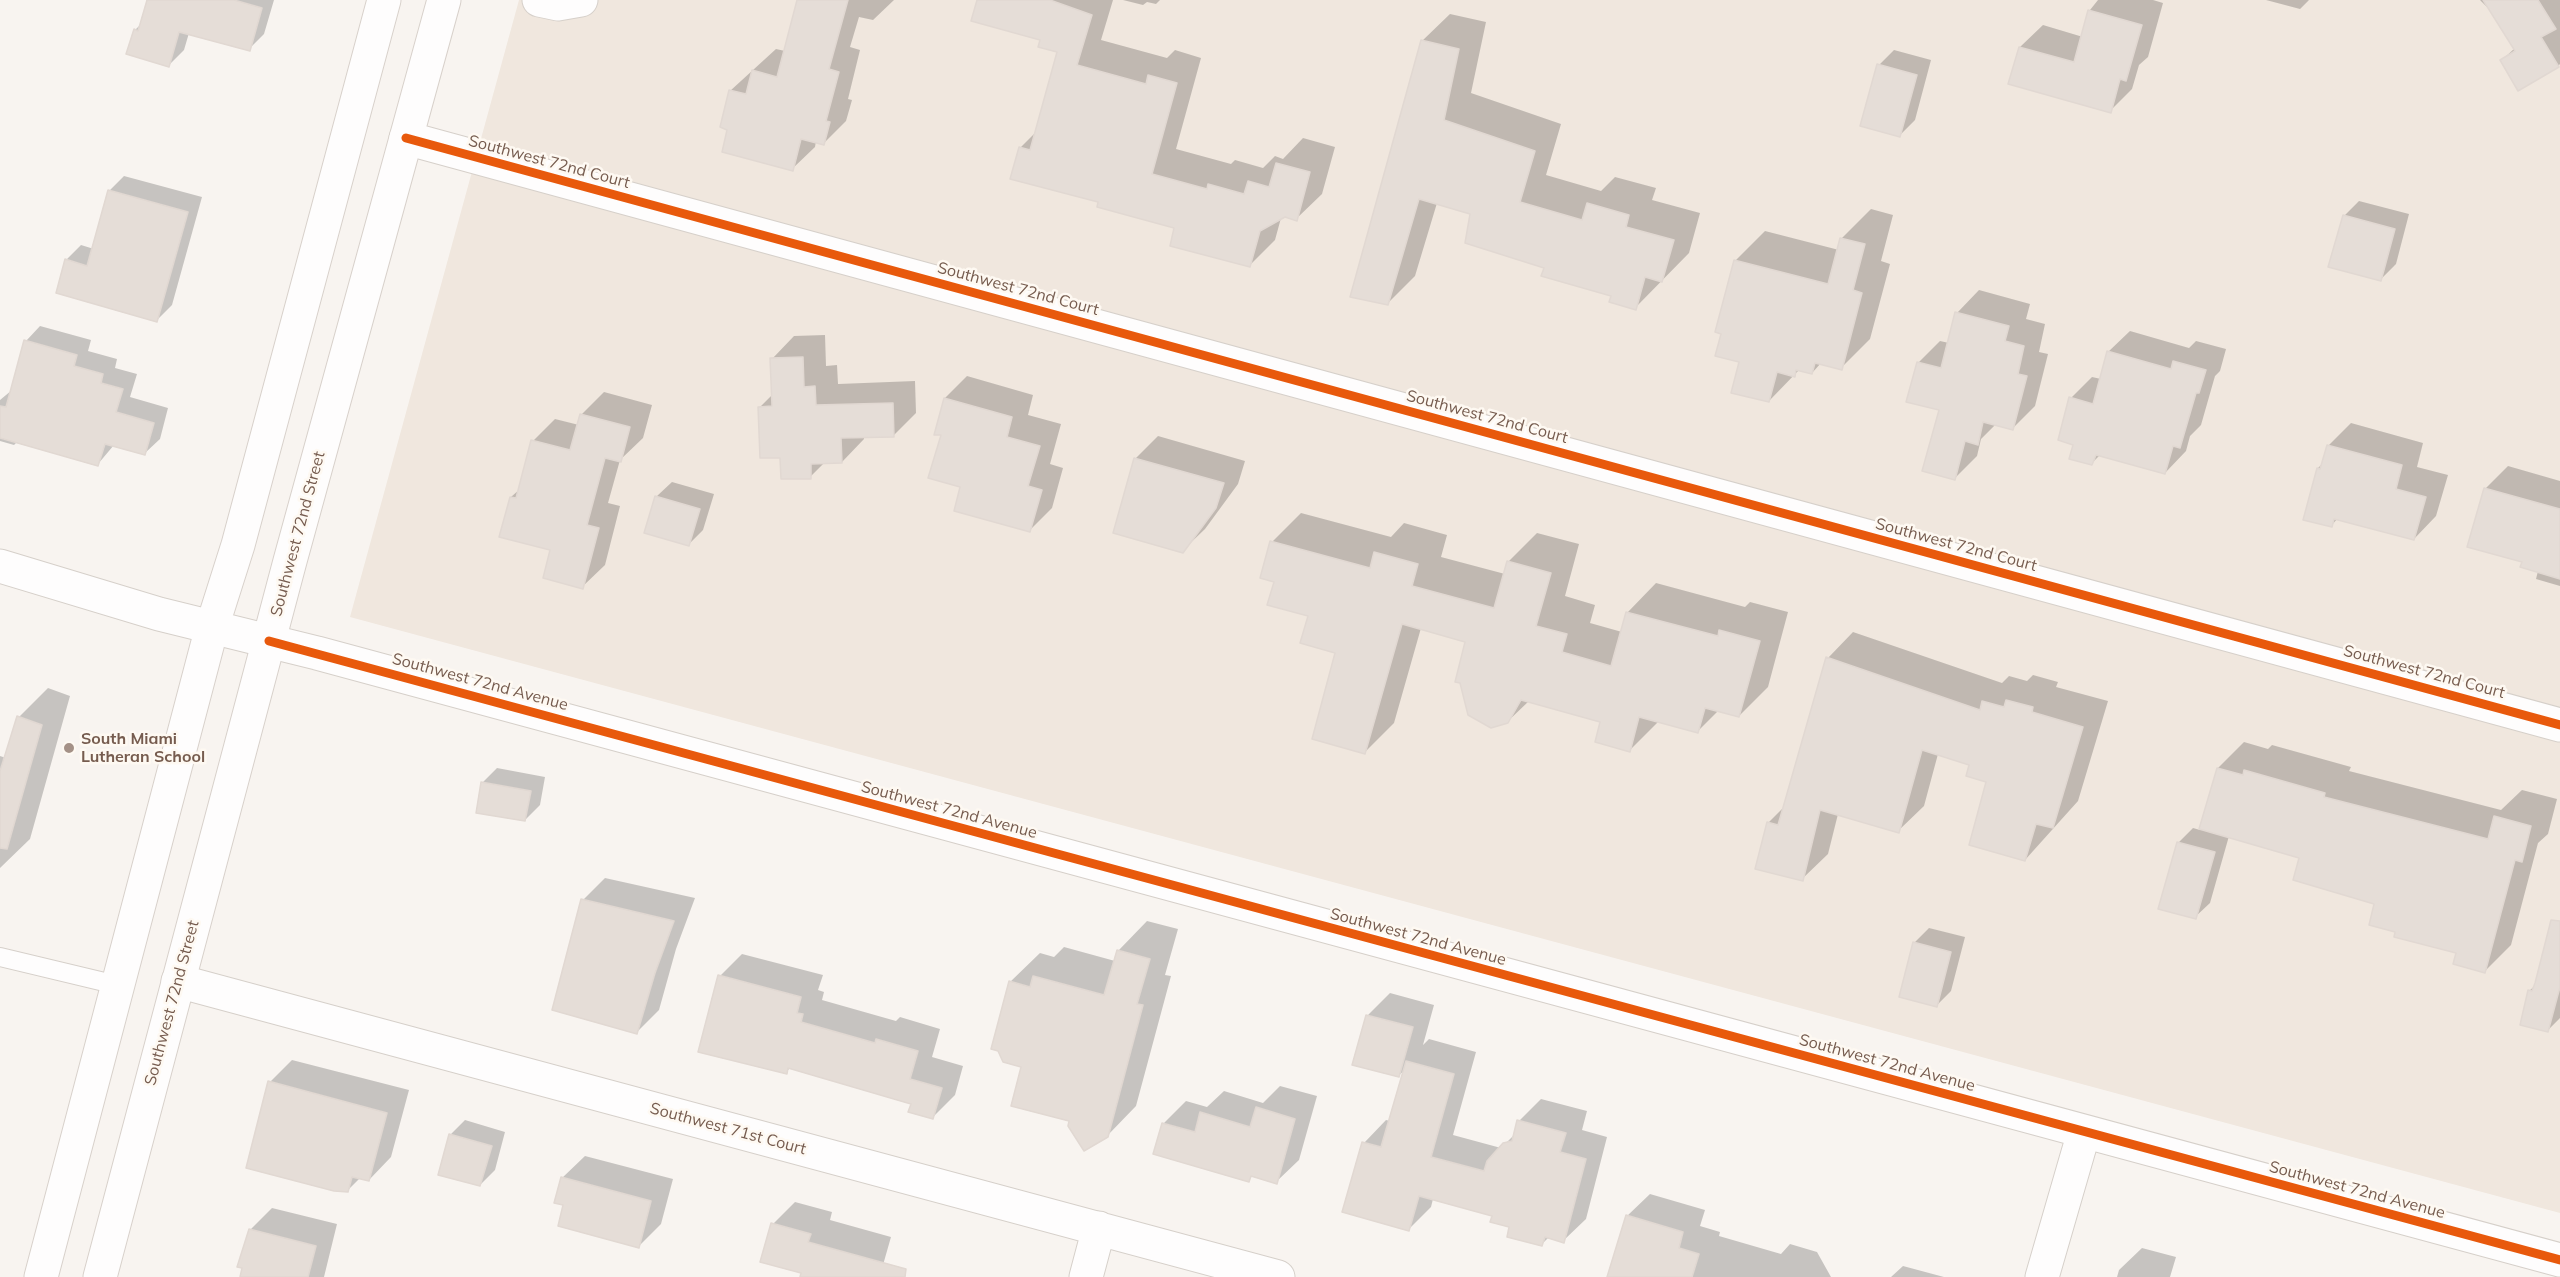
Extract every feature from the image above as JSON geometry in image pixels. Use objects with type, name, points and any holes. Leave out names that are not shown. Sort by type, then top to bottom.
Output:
[{"type":"street","points":[[41,1277],[213,627],[238,545],[384,0]]},
{"type":"street","name":"Southwest 72nd Street","points":[[100,1277],[269,641],[444,0]]},
{"type":"street","points":[[539,0],[558,3],[581,0]]},
{"type":"street","name":"Southwest 72nd Court","points":[[405,138],[2560,725]]},
{"type":"street","name":"Southwest 72nd Avenue","points":[[0,566],[213,627],[2560,1260]]},
{"type":"street","name":"Southwest 71st Court","points":[[178,981],[1278,1277]]},
{"type":"street","points":[[2042,1277],[2084,1131]]},
{"type":"street","points":[[1086,1277],[1099,1228]]},
{"type":"lane","points":[[0,957],[117,985]]},
{"type":"shaded area","points":[[519,0],[2560,0],[2560,1213],[350,617]]},
{"type":"building","points":[[147,0],[234,0],[262,8],[250,51],[179,32],[169,67],[126,54],[134,29],[138,31]]},
{"type":"building","points":[[797,0],[848,0],[829,69],[839,72],[826,121],[830,122],[824,145],[801,139],[793,171],[722,152],[727,130],[720,127],[729,90],[746,94],[752,70],[777,77]]},
{"type":"building","points":[[977,0],[1050,0],[1092,15],[1077,65],[1146,84],[1148,75],[1177,83],[1152,174],[1207,189],[1208,184],[1244,194],[1248,181],[1269,187],[1276,163],[1310,172],[1297,221],[1285,217],[1260,231],[1250,267],[1170,246],[1174,228],[1097,207],[1098,202],[1010,179],[1019,147],[1030,150],[1057,52],[1038,47],[1040,40],[971,21]]},
{"type":"building","points":[[2483,0],[2538,0],[2556,29],[2541,37],[2559,67],[2518,91],[2500,60],[2515,51]]},
{"type":"building","points":[[2088,10],[2142,25],[2126,81],[2120,79],[2111,113],[2008,84],[2019,47],[2074,62]]},
{"type":"building","points":[[1421,40],[1459,49],[1444,120],[1535,151],[1520,202],[1582,220],[1587,203],[1629,215],[1626,227],[1674,240],[1662,282],[1645,277],[1636,310],[1609,302],[1611,296],[1541,276],[1544,268],[1465,243],[1470,214],[1419,199],[1388,305],[1350,297]]},
{"type":"building","points":[[1877,64],[1917,75],[1900,137],[1860,126]]},
{"type":"building","points":[[108,190],[188,212],[157,322],[56,293],[65,259],[87,266]]},
{"type":"building","points":[[2343,215],[2395,229],[2381,281],[2328,267]]},
{"type":"building","points":[[1840,238],[1865,244],[1853,290],[1862,293],[1842,370],[1815,363],[1812,374],[1796,370],[1795,377],[1777,372],[1769,402],[1731,393],[1739,362],[1715,356],[1721,334],[1715,332],[1734,260],[1828,284]]},
{"type":"building","points":[[1955,312],[2009,326],[2005,341],[2024,346],[2018,374],[2027,376],[2013,430],[1983,422],[1978,445],[1965,441],[1955,480],[1922,471],[1939,410],[1906,402],[1917,362],[1941,368]]},
{"type":"building","points":[[24,340],[77,355],[74,366],[103,374],[101,383],[123,389],[116,412],[154,423],[145,455],[105,444],[98,466],[0,438],[0,406],[6,407]]},
{"type":"building","points":[[2107,351],[2171,369],[2173,361],[2206,370],[2199,393],[2196,393],[2180,448],[2173,446],[2165,474],[2096,455],[2092,465],[2069,459],[2073,445],[2058,440],[2069,397],[2093,404]]},
{"type":"building","points":[[803,357],[804,387],[815,386],[816,405],[893,403],[894,437],[841,438],[842,463],[811,464],[811,479],[781,479],[780,458],[760,458],[758,407],[772,406],[770,358]]},
{"type":"building","points":[[944,398],[1012,417],[1007,437],[1040,446],[1028,486],[1042,490],[1030,532],[954,511],[960,487],[928,478],[941,435],[934,435]]},
{"type":"building","points":[[580,414],[630,427],[621,462],[605,458],[587,525],[599,528],[583,589],[543,578],[550,550],[499,537],[510,497],[516,498],[531,440],[570,450]]},
{"type":"building","points":[[2327,445],[2402,465],[2396,489],[2426,497],[2414,540],[2334,519],[2332,527],[2303,520],[2317,468],[2320,469]]},
{"type":"building","points":[[1134,458],[1224,483],[1216,508],[1183,553],[1113,533]]},
{"type":"building","points":[[2484,488],[2560,509],[2560,579],[2520,567],[2522,562],[2467,547]]},
{"type":"building","points":[[655,496],[700,509],[689,546],[644,533]]},
{"type":"building","points":[[1270,541],[1370,568],[1374,552],[1418,564],[1412,586],[1494,608],[1507,561],[1551,573],[1536,626],[1567,634],[1562,652],[1611,666],[1626,612],[1718,636],[1719,630],[1760,641],[1739,717],[1705,708],[1698,733],[1639,717],[1630,752],[1595,742],[1600,722],[1521,700],[1508,723],[1491,728],[1468,715],[1460,683],[1455,682],[1465,642],[1402,624],[1365,754],[1312,739],[1335,653],[1300,643],[1308,616],[1267,605],[1274,582],[1260,578]]},
{"type":"building","points":[[1826,657],[1980,710],[1982,701],[2004,707],[2006,700],[2033,707],[2032,712],[2083,727],[2053,828],[2036,824],[2025,861],[1969,845],[1986,782],[1966,776],[1969,765],[1922,750],[1899,833],[1820,810],[1803,881],[1755,869],[1767,822],[1778,825]]},
{"type":"building","points":[[17,716],[42,725],[7,849],[0,848],[0,771]]},
{"type":"building","points":[[2217,768],[2243,775],[2244,770],[2325,793],[2324,797],[2488,839],[2494,816],[2531,826],[2522,862],[2515,860],[2485,973],[2453,964],[2456,953],[2394,937],[2395,932],[2369,925],[2374,904],[2293,880],[2299,858],[2199,829]]},
{"type":"building","points":[[481,782],[531,791],[525,821],[476,813]]},
{"type":"building","points":[[2177,842],[2215,852],[2196,919],[2158,909]]},
{"type":"building","points":[[581,899],[674,921],[655,973],[637,1034],[552,1010]]},
{"type":"building","points":[[2551,920],[2560,921],[2560,987],[2548,1032],[2520,1025],[2528,990],[2532,991],[2535,983]]},
{"type":"building","points":[[1913,942],[1951,952],[1937,1007],[1899,997]]},
{"type":"building","points":[[1117,950],[1150,959],[1137,1004],[1143,1005],[1108,1137],[1084,1151],[1068,1126],[1069,1121],[1011,1106],[1021,1067],[1003,1062],[998,1051],[991,1049],[1009,981],[1030,987],[1033,976],[1104,995]]},
{"type":"building","points":[[718,975],[801,997],[797,1013],[803,1014],[801,1022],[875,1043],[876,1039],[918,1051],[910,1079],[942,1088],[933,1119],[908,1112],[911,1104],[788,1068],[787,1074],[698,1052]]},
{"type":"building","points":[[1366,1015],[1413,1027],[1399,1077],[1352,1065]]},
{"type":"building","points":[[1406,1061],[1454,1074],[1431,1157],[1484,1171],[1487,1161],[1503,1143],[1512,1141],[1517,1120],[1566,1133],[1560,1152],[1586,1159],[1564,1243],[1545,1237],[1542,1246],[1507,1237],[1509,1227],[1490,1222],[1492,1216],[1419,1196],[1409,1231],[1342,1212],[1362,1142],[1381,1147]]},
{"type":"building","points":[[268,1081],[387,1113],[369,1181],[352,1177],[348,1192],[334,1191],[246,1168]]},
{"type":"building","points":[[1256,1107],[1295,1119],[1277,1184],[1251,1176],[1249,1182],[1153,1154],[1162,1123],[1195,1132],[1200,1112],[1250,1127]]},
{"type":"building","points":[[449,1134],[492,1146],[480,1186],[438,1175]]},
{"type":"building","points":[[561,1177],[651,1201],[639,1248],[558,1226],[563,1205],[554,1203]]},
{"type":"building","points":[[1626,1215],[1683,1232],[1679,1248],[1699,1254],[1692,1277],[1607,1277]]},
{"type":"building","points":[[771,1223],[811,1234],[808,1242],[906,1269],[905,1277],[800,1277],[801,1273],[760,1262]]},
{"type":"building","points":[[249,1229],[316,1246],[308,1277],[240,1277],[242,1268],[237,1267]]},
{"type":"cycle path","points":[[406,138],[2560,725]]},
{"type":"cycle path","points":[[269,641],[2560,1260]]},
{"type":"place","name":"South Miami Lutheran School","points":[[69,748]]}]
